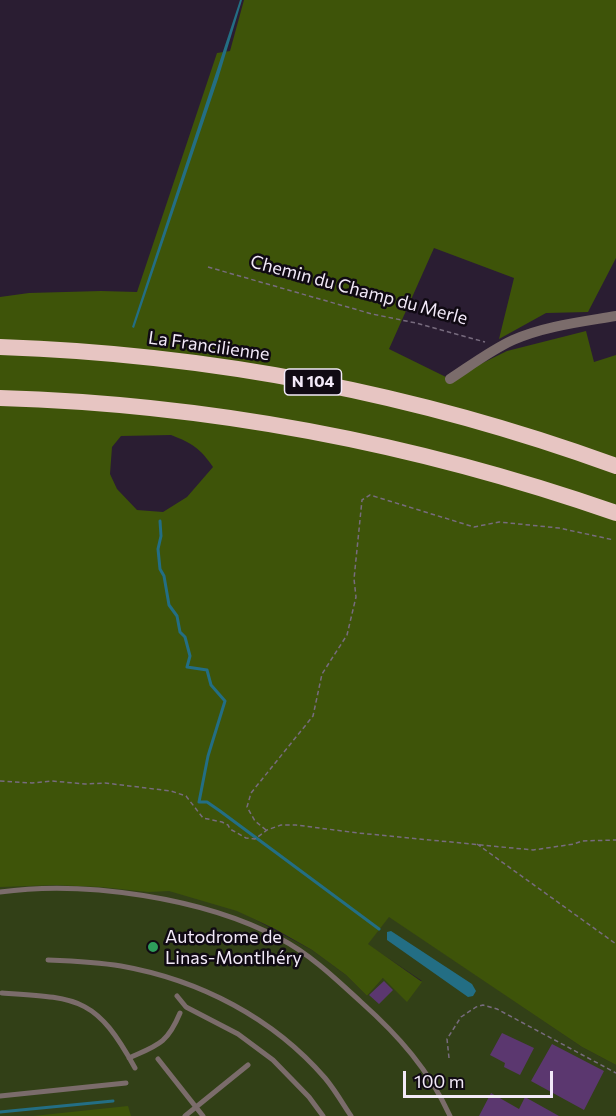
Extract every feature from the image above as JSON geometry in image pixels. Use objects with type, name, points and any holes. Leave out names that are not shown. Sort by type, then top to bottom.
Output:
[{"type":"highway","name":"La Francilienne","points":[[0,347],[137,356],[218,366],[331,385],[419,405],[616,466]]},
{"type":"highway","points":[[0,398],[90,402],[282,426],[340,437],[462,466],[616,513]]},
{"type":"street","points":[[450,379],[501,347],[531,333],[616,316]]},
{"type":"lane","points":[[0,892],[58,889],[110,892],[210,909],[245,921],[281,939],[338,981],[411,1051],[450,1116]]},
{"type":"lane","points":[[208,918],[210,909]]},
{"type":"lane","points":[[48,960],[120,966],[162,975],[221,998],[257,1018],[300,1051],[327,1080],[351,1116]]},
{"type":"lane","points":[[2,993],[63,998],[86,1006],[105,1021],[114,1032],[135,1068]]},
{"type":"lane","points":[[177,996],[186,1007],[238,1034],[266,1055],[302,1089],[323,1116]]},
{"type":"lane","points":[[129,1058],[162,1042],[174,1028],[180,1013]]},
{"type":"lane","points":[[158,1059],[203,1116]]},
{"type":"lane","points":[[185,1116],[248,1065]]},
{"type":"lane","points":[[0,1096],[126,1083]]},
{"type":"path","name":"Chemin du Champ du Merle","points":[[208,267],[361,311],[416,323],[501,347]]},
{"type":"path","points":[[267,830],[255,822],[247,807],[251,794],[313,716],[322,674],[347,634],[356,597],[354,579],[362,500],[370,495],[474,527],[498,522],[559,528],[614,540]]},
{"type":"path","points":[[0,781],[105,783],[171,791],[186,796],[203,819],[222,822],[246,838],[255,839],[267,830],[281,825],[296,825],[426,841],[477,843],[533,850],[582,841],[616,840]]},
{"type":"path","points":[[477,843],[616,944]]},
{"type":"path","points":[[449,1058],[447,1039],[461,1017],[483,1005],[497,1009],[616,1073]]},
{"type":"green space","points":[[244,0],[616,0],[616,258],[588,312],[546,313],[499,339],[514,278],[434,248],[389,349],[450,379],[507,351],[586,331],[594,362],[616,355],[616,1065],[582,1047],[389,917],[368,944],[422,982],[407,1002],[383,978],[367,996],[346,975],[312,950],[275,929],[237,911],[169,891],[148,892],[55,885],[0,887],[0,297],[29,293],[137,292],[217,53],[230,51]],"holes":[[[171,435],[200,451],[213,467],[187,497],[163,512],[137,510],[117,489],[110,474],[112,447],[121,436]]]},
{"type":"green space","name":"Autodrome de Linas-Montlhéry","points":[[0,783],[312,950],[346,975],[367,996],[383,978],[422,981],[367,944],[389,916],[582,1047],[616,1065],[616,1116],[0,1116]]},
{"type":"green space","points":[[128,1106],[131,1116],[33,1116]]},
{"type":"water","points":[[240,0],[242,0],[218,79],[134,328],[132,327]]},
{"type":"water","points":[[391,931],[472,984],[476,991],[473,996],[468,997],[387,940],[387,932]]},
{"type":"building","points":[[384,981],[393,990],[379,1004],[369,995]]},
{"type":"building","points":[[502,1033],[534,1048],[520,1075],[504,1067],[505,1063],[490,1055]]},
{"type":"building","points":[[552,1044],[604,1071],[584,1110],[531,1081]]},
{"type":"building","points":[[491,1093],[519,1109],[525,1097],[559,1116],[479,1116]]},
{"type":"waterway","points":[[160,521],[161,536],[158,549],[160,569],[164,576],[169,605],[177,616],[180,632],[185,637],[190,656],[187,667],[207,670],[211,685],[225,701],[208,756],[199,802],[207,802],[220,811],[379,929]]},
{"type":"waterway","points":[[0,1112],[113,1101]]},
{"type":"place","name":"Autodrome de Linas-Montlhéry","points":[[153,947]]}]
